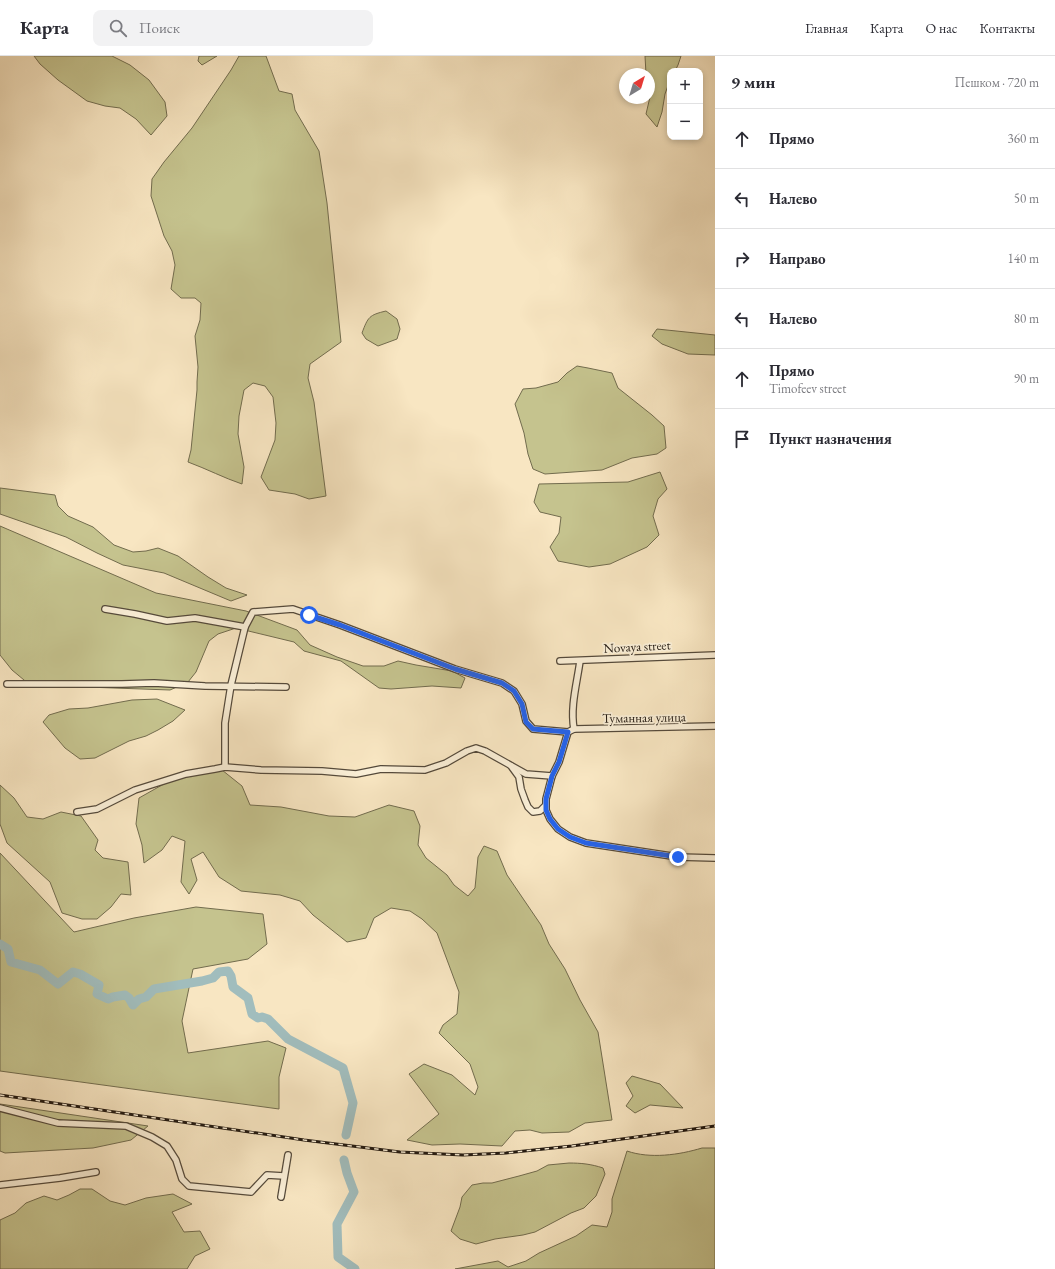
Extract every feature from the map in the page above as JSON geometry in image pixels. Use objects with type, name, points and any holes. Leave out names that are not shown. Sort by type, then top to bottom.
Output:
[{"type":"street","points":[[105,609],[167,621],[195,618],[245,627],[231,685],[225,723],[225,767]]},
{"type":"street","name":"Туманная улица","points":[[245,627],[253,612],[293,610],[340,625],[455,669],[502,683],[514,691],[522,704],[526,722],[533,729],[571,731],[715,726]]},
{"type":"street","name":"Novaya street","points":[[560,661],[715,654]]},
{"type":"street","points":[[580,661],[571,731],[547,791],[545,806],[550,819],[558,829],[570,837],[586,843],[678,857],[715,858]]},
{"type":"street","points":[[7,684],[154,683],[204,686],[231,685],[286,687]]},
{"type":"street","points":[[77,812],[98,809],[135,790],[186,774],[225,767],[356,774],[381,769],[425,770],[446,763],[467,751],[476,748],[485,751],[526,774],[552,776]]},
{"type":"street","points":[[509,764],[519,777],[521,789],[528,807],[533,812],[540,810],[545,806]]},
{"type":"street","points":[[0,1108],[58,1123],[126,1126],[152,1137],[167,1146],[176,1160],[182,1179],[189,1186],[251,1192],[267,1175],[284,1176]]},
{"type":"street","points":[[281,1197],[288,1155]]},
{"type":"street","points":[[0,1185],[96,1172]]},
{"type":"shaded area","points":[[34,56],[112,56],[130,65],[149,80],[165,102],[167,116],[151,135],[136,119],[120,108],[87,101],[58,80],[40,64]]},
{"type":"shaded area","points":[[199,56],[217,56],[202,65],[198,61]]},
{"type":"shaded area","points":[[239,56],[266,56],[279,91],[292,94],[295,110],[319,151],[327,203],[341,342],[310,364],[308,378],[314,402],[326,496],[309,499],[295,494],[269,490],[261,477],[275,440],[276,423],[273,397],[265,386],[253,383],[244,390],[239,416],[238,434],[244,467],[242,484],[188,462],[191,450],[197,390],[198,367],[195,336],[200,320],[201,303],[195,298],[181,298],[171,289],[175,265],[172,251],[164,236],[151,196],[152,179],[192,128]]},
{"type":"shaded area","points":[[645,56],[681,56],[676,68],[667,68],[667,88],[657,127],[646,114],[648,104],[655,104],[655,68],[646,68]]},
{"type":"shaded area","points":[[386,311],[397,319],[400,329],[397,339],[378,346],[366,339],[362,333],[370,318],[376,314]]},
{"type":"shaded area","points":[[657,329],[715,335],[715,355],[688,354],[662,344],[652,336]]},
{"type":"shaded area","points":[[577,366],[612,373],[618,388],[664,426],[666,448],[657,454],[632,458],[602,470],[545,474],[533,469],[515,404],[523,389],[536,388],[558,382]]},
{"type":"shaded area","points":[[660,472],[667,489],[658,499],[653,516],[659,535],[647,547],[610,564],[589,567],[558,561],[550,547],[559,533],[561,517],[540,512],[534,502],[539,484],[628,482]]},
{"type":"shaded area","points":[[0,488],[55,495],[58,506],[68,516],[93,527],[114,545],[133,552],[158,548],[178,556],[226,588],[247,595],[231,601],[164,573],[123,565],[66,537],[0,514]]},
{"type":"shaded area","points":[[0,526],[156,593],[246,611],[297,630],[310,645],[337,657],[363,666],[384,666],[398,661],[452,671],[465,678],[461,688],[432,686],[391,689],[379,688],[341,661],[304,651],[294,642],[236,628],[218,634],[209,641],[196,672],[188,682],[170,690],[30,685],[12,670],[0,655]]},
{"type":"shaded area","points":[[157,699],[185,710],[173,721],[158,730],[146,736],[129,741],[95,758],[80,759],[65,748],[43,722],[49,715],[69,709],[88,708],[132,700]]},
{"type":"shaded area","points":[[195,770],[222,770],[242,786],[250,805],[281,807],[329,816],[355,817],[389,805],[414,811],[420,826],[418,845],[426,858],[447,875],[454,885],[468,896],[475,888],[478,857],[484,846],[497,851],[507,875],[541,925],[549,944],[565,969],[598,1032],[612,1120],[585,1123],[569,1132],[542,1133],[530,1130],[515,1131],[502,1146],[460,1144],[432,1145],[407,1140],[439,1114],[409,1074],[424,1064],[452,1075],[475,1095],[478,1087],[470,1064],[439,1033],[443,1025],[457,1014],[459,992],[437,933],[422,919],[410,911],[391,908],[374,918],[366,938],[347,942],[313,915],[300,901],[280,895],[241,891],[219,877],[203,852],[191,859],[197,880],[189,894],[181,882],[185,841],[172,836],[162,850],[144,863],[142,845],[136,824],[139,798],[162,785]]},
{"type":"shaded area","points":[[0,785],[14,798],[27,817],[43,819],[61,812],[81,816],[98,840],[95,850],[103,858],[128,862],[131,895],[121,894],[111,907],[97,919],[82,919],[62,913],[50,882],[7,843],[0,824]]},
{"type":"shaded area","points":[[0,853],[74,932],[134,918],[196,907],[263,914],[267,944],[248,959],[193,969],[182,1021],[188,1053],[268,1041],[286,1048],[279,1077],[279,1109],[0,1071]]},
{"type":"shaded area","points":[[632,1076],[660,1084],[683,1108],[650,1105],[635,1113],[626,1106],[633,1096],[626,1083]]},
{"type":"shaded area","points":[[0,1104],[148,1126],[131,1140],[93,1148],[5,1153],[0,1151]]},
{"type":"shaded area","points":[[702,1148],[715,1148],[715,1269],[455,1269],[498,1261],[508,1267],[526,1261],[539,1253],[576,1236],[592,1225],[607,1227],[612,1212],[612,1199],[627,1151],[645,1155],[664,1155],[684,1153]]},
{"type":"shaded area","points":[[569,1163],[586,1164],[603,1168],[605,1174],[596,1196],[584,1208],[571,1213],[535,1232],[476,1244],[460,1239],[451,1231],[462,1197],[472,1185],[492,1183],[519,1176],[537,1171],[548,1165]]},
{"type":"shaded area","points":[[80,1189],[92,1189],[110,1201],[125,1205],[146,1198],[173,1194],[192,1204],[172,1212],[184,1232],[200,1231],[210,1249],[195,1256],[187,1269],[0,1269],[0,1220],[15,1213],[26,1203],[44,1196],[57,1200]]},
{"type":"waterway","points":[[0,944],[8,949],[11,962],[40,970],[58,984],[73,972],[80,974],[99,985],[97,994],[108,999],[125,995],[129,998],[133,1005],[139,999],[146,997],[154,989],[202,981],[213,978],[219,972],[228,971],[231,976],[233,987],[248,998],[252,1014],[258,1018],[262,1017],[268,1019],[288,1039],[343,1068],[353,1103],[346,1135]]},
{"type":"waterway","points":[[344,1160],[354,1192],[337,1224],[338,1257],[355,1269]]},
{"type":"railway","points":[[0,1095],[304,1140],[400,1152],[463,1155],[506,1153],[572,1146],[715,1126]]},
{"type":"route","points":[[309,615],[340,625],[455,669],[502,683],[514,691],[522,704],[526,722],[533,729],[568,732],[559,762],[547,791],[545,806],[550,819],[558,829],[570,837],[586,843],[678,857]]}]
